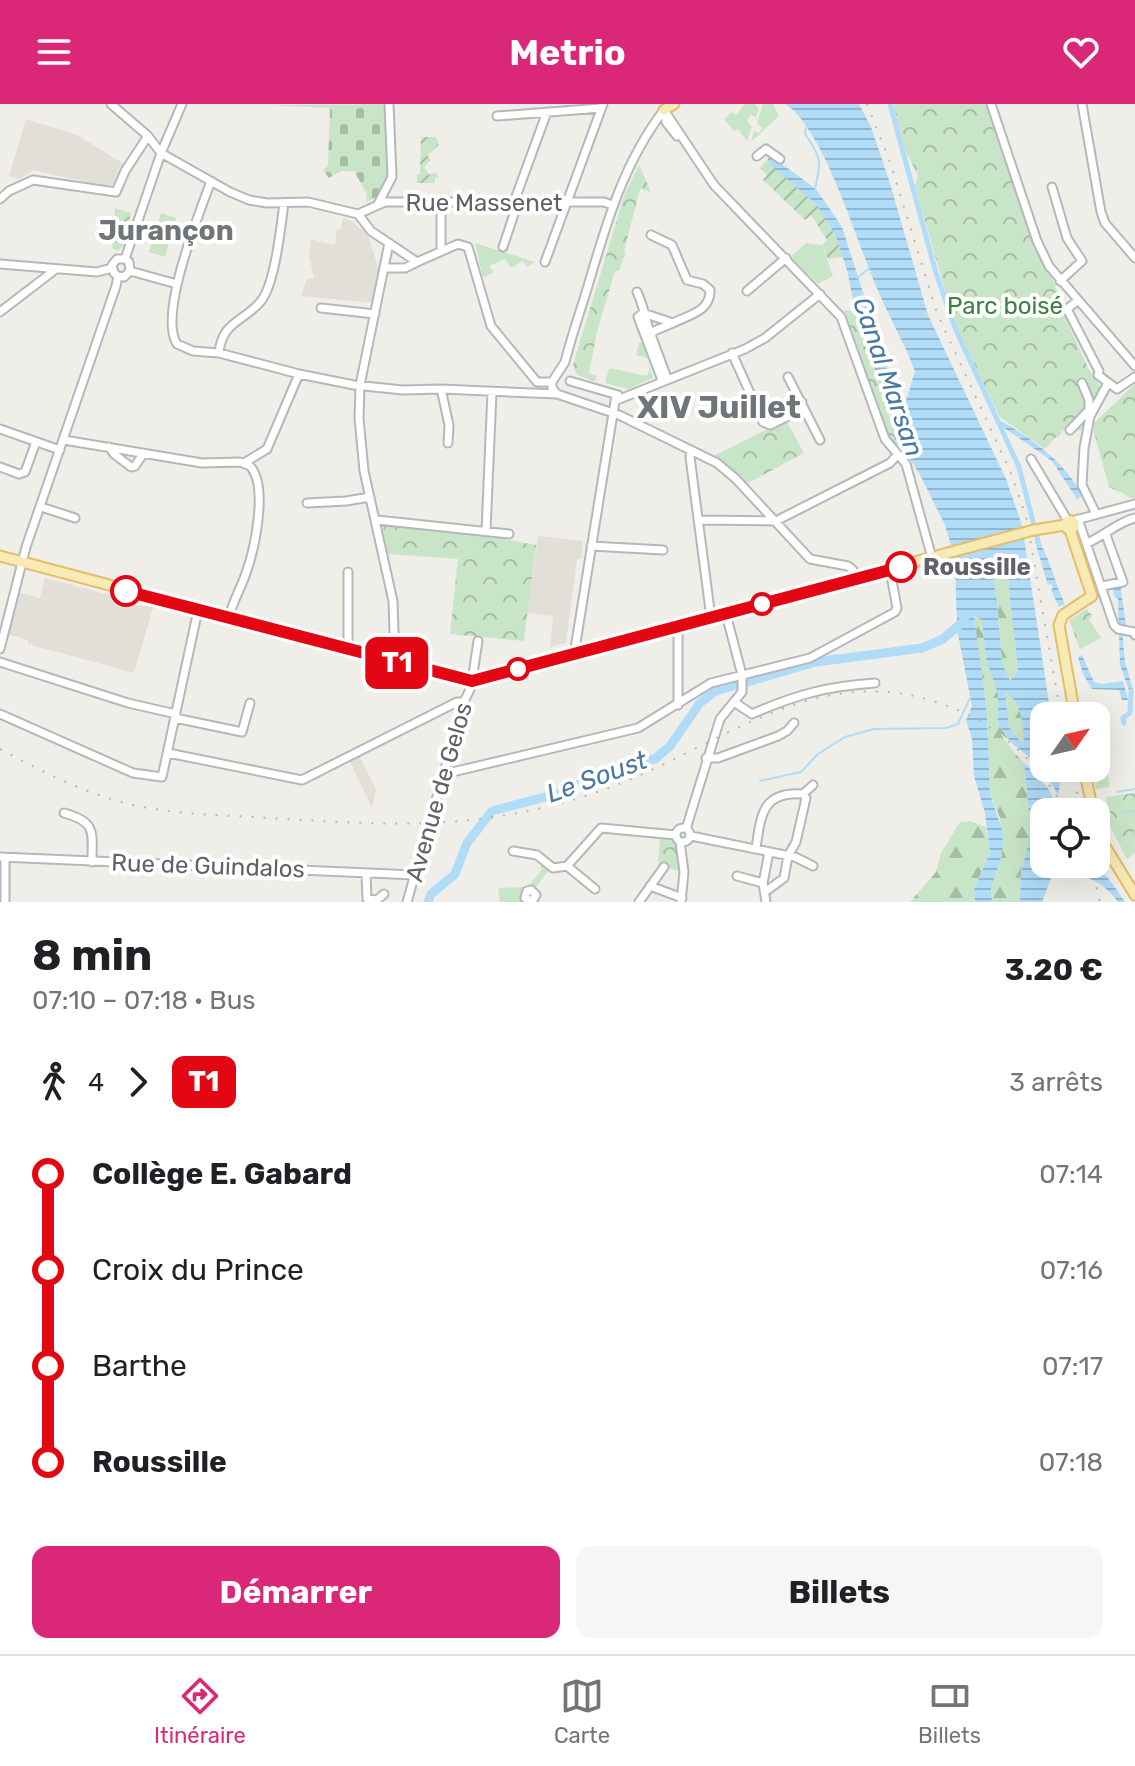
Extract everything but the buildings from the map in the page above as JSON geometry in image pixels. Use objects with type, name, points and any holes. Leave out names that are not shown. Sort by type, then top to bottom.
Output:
[{"type":"main road","points":[[664,106],[674,104]]},
{"type":"main road","points":[[0,556],[472,681],[1034,530],[1071,523],[1074,548],[1092,596],[1060,620],[1059,630],[1072,702]]},
{"type":"main road","points":[[1110,854],[1135,895]]},
{"type":"street","points":[[111,104],[148,136],[161,153],[230,192],[249,200],[308,202],[358,214],[371,231],[417,262]]},
{"type":"street","points":[[125,259],[161,153],[182,104]]},
{"type":"street","points":[[378,204],[392,177],[389,104]]},
{"type":"street","points":[[991,104],[1040,247],[1060,281],[1135,366]]},
{"type":"street","points":[[1082,104],[1101,212],[1105,223],[1135,258]]},
{"type":"street","points":[[497,116],[602,106],[545,262]]},
{"type":"street","points":[[664,106],[670,130],[682,140]]},
{"type":"street","points":[[664,106],[623,178],[612,205],[561,378],[552,388],[612,412],[717,463],[810,559],[848,566],[856,578]]},
{"type":"street","points":[[664,106],[682,140],[714,185],[841,317],[885,439],[906,464],[932,558]]},
{"type":"street","points":[[503,247],[547,112]]},
{"type":"street","points":[[649,131],[670,130]]},
{"type":"street","points":[[0,199],[9,191],[33,180],[116,192],[125,171],[148,136]]},
{"type":"street","points":[[757,156],[766,149],[780,159]]},
{"type":"street","points":[[211,181],[172,306],[172,327],[177,344],[193,351],[219,353],[299,374],[403,390],[561,394],[571,387],[561,378]]},
{"type":"street","points":[[1052,187],[1067,238],[1082,261],[1060,281]]},
{"type":"street","name":"Rue Massenet","points":[[358,214],[378,204],[604,202],[612,205]]},
{"type":"street","points":[[219,353],[220,340],[231,325],[262,300],[276,259],[284,203]]},
{"type":"street","points":[[441,203],[441,250]]},
{"type":"street","points":[[651,235],[672,245],[684,277],[710,290],[709,302],[703,308],[651,335]]},
{"type":"street","points":[[389,243],[360,385],[359,418],[364,471],[393,601],[395,662]]},
{"type":"street","points":[[384,268],[405,268],[458,244],[468,247],[491,326],[537,382],[561,378],[619,396],[754,343],[820,294]]},
{"type":"street","points":[[747,291],[786,258]]},
{"type":"street","points":[[112,268],[115,261],[125,259]]},
{"type":"street","points":[[125,259],[129,262],[130,271]]},
{"type":"street","points":[[0,264],[97,272],[112,268]]},
{"type":"street","points":[[112,268],[118,276],[124,277],[130,271]]},
{"type":"street","points":[[0,312],[56,269]]},
{"type":"street","points":[[130,271],[177,284]]},
{"type":"street","points":[[0,649],[23,562],[118,276]]},
{"type":"street","points":[[637,292],[644,306],[643,313],[664,379]]},
{"type":"street","points":[[1077,301],[1067,309],[1099,371],[1098,375],[1119,388],[1135,377]]},
{"type":"street","points":[[321,308],[375,314]]},
{"type":"street","points":[[643,313],[673,323]]},
{"type":"street","points":[[643,313],[638,317],[664,379]]},
{"type":"street","points":[[732,353],[763,422],[803,405]]},
{"type":"street","points":[[244,463],[267,449],[299,374]]},
{"type":"street","points":[[788,377],[820,440]]},
{"type":"street","points":[[1070,430],[1089,410],[1089,400],[1082,383]]},
{"type":"street","points":[[1096,514],[1082,485],[1084,448],[1090,416],[1108,383]]},
{"type":"street","points":[[441,389],[449,425],[448,443]]},
{"type":"street","points":[[486,531],[492,392]]},
{"type":"street","points":[[574,655],[612,412],[619,396]]},
{"type":"street","points":[[0,429],[60,450]]},
{"type":"street","points":[[64,440],[202,463],[244,463],[250,466],[257,476],[258,511],[254,549],[229,618]]},
{"type":"street","points":[[0,467],[19,474],[25,472],[36,442]]},
{"type":"street","points":[[109,447],[131,467],[143,454]]},
{"type":"street","points":[[691,450],[711,618]]},
{"type":"street","points":[[698,520],[776,521],[890,463],[897,455]]},
{"type":"street","points":[[1031,459],[1087,543],[1118,628],[1135,635]]},
{"type":"street","points":[[307,503],[370,497]]},
{"type":"street","points":[[1071,523],[1135,504]]},
{"type":"street","points":[[41,507],[75,518]]},
{"type":"street","points":[[1087,543],[1104,536],[1127,519],[1135,518]]},
{"type":"street","points":[[377,520],[509,534]]},
{"type":"street","points":[[1102,586],[1118,582],[1104,536]]},
{"type":"street","points":[[591,546],[663,550]]},
{"type":"street","points":[[444,774],[638,728],[711,683],[815,656],[895,612],[897,608],[890,570]]},
{"type":"street","points":[[348,572],[348,650]]},
{"type":"street","points":[[0,714],[133,773],[162,777],[198,610]]},
{"type":"street","points":[[513,851],[537,855],[553,868],[567,866],[597,830],[604,827],[687,842],[706,758],[720,719],[742,692],[742,677],[726,614]]},
{"type":"street","points":[[678,626],[678,705]]},
{"type":"street","name":"Avenue de Gelos","points":[[407,902],[472,681],[478,641]]},
{"type":"street","points":[[0,662],[128,703],[242,732],[250,703]]},
{"type":"street","points":[[168,753],[297,780],[457,702],[464,702],[460,679]]},
{"type":"street","points":[[734,702],[752,714],[808,692],[875,683]]},
{"type":"street","points":[[706,758],[718,758],[778,736],[794,723]]},
{"type":"street","points":[[756,848],[762,811],[769,801],[790,794],[803,794],[813,785]]},
{"type":"street","points":[[764,888],[784,878],[788,856],[800,828],[806,798],[803,794]]},
{"type":"street","points":[[64,813],[89,825],[92,862]]},
{"type":"street","points":[[650,886],[681,900],[684,872],[679,829],[803,859],[813,866]]},
{"type":"street","points":[[766,902],[764,888],[769,852]]},
{"type":"street","points":[[2,857],[5,902]]},
{"type":"street","name":"Rue de Guindalos","points":[[2,857],[415,875]]},
{"type":"street","points":[[567,866],[595,889]]},
{"type":"street","points":[[639,902],[664,867]]},
{"type":"street","points":[[366,873],[367,899],[377,900],[384,894]]},
{"type":"street","points":[[737,876],[764,888]]},
{"type":"shaded area","points":[[26,119],[77,135],[124,164],[118,170],[114,183],[109,187],[33,170],[20,179],[9,176]]},
{"type":"shaded area","points":[[343,218],[352,221],[368,235],[380,274],[374,303],[301,296],[307,279],[314,278],[309,256],[311,239],[335,245],[337,229],[341,229]]},
{"type":"shaded area","points":[[538,536],[583,541],[581,559],[577,559],[566,643],[550,647],[553,616],[527,613]]},
{"type":"shaded area","points":[[45,578],[136,602],[135,605],[153,607],[134,673],[28,644],[28,640],[7,634],[18,592],[40,598]]},
{"type":"shaded area","points":[[359,755],[376,789],[372,808],[349,760]]},
{"type":"green space","points":[[387,104],[387,179],[376,198],[366,202],[367,194],[354,171],[341,171],[329,178],[323,170],[328,166],[330,108],[265,105]]},
{"type":"green space","points":[[745,104],[755,104],[759,109],[756,117],[750,115],[747,121],[752,127],[747,141],[738,129],[734,131],[724,119],[732,112],[736,115]]},
{"type":"green space","points":[[763,104],[773,104],[779,116],[751,142],[754,131],[759,133],[762,128],[757,123]]},
{"type":"green space","name":"Parc boisé","points":[[893,104],[985,104],[1035,250],[1054,282],[1068,324],[1101,388],[1085,430],[1062,431],[1045,449],[1000,417],[959,331],[946,294],[915,186],[918,175],[905,150]]},
{"type":"green space","points":[[421,137],[436,137],[439,145],[427,155],[431,160],[424,167],[429,175],[436,172],[439,178],[435,178],[435,183],[417,183]]},
{"type":"green space","points":[[767,160],[816,204],[835,234],[843,257],[828,259],[822,245],[827,240],[811,215],[805,220],[763,180],[767,175],[760,168]]},
{"type":"green space","points":[[639,165],[651,192],[640,189],[626,252],[619,271],[615,271],[589,373],[597,376],[595,381],[577,375],[573,365],[624,196]]},
{"type":"green space","points":[[115,208],[131,213],[123,247],[117,251],[112,248]]},
{"type":"green space","points":[[161,213],[176,218],[165,257],[149,252]]},
{"type":"green space","points":[[475,243],[535,262],[527,267],[523,261],[511,268],[505,259],[489,266],[493,272],[483,278]]},
{"type":"green space","points":[[806,243],[822,245],[833,276],[818,284],[791,257]]},
{"type":"green space","points":[[844,310],[855,312],[901,451],[892,444]]},
{"type":"green space","points":[[643,342],[650,366],[647,358],[636,355],[639,343]]},
{"type":"green space","points":[[650,367],[653,378],[628,389],[605,383],[609,368],[647,376]]},
{"type":"green space","points":[[1135,384],[1134,499],[1109,487],[1092,425]]},
{"type":"green space","points":[[786,420],[804,453],[746,484],[715,455]]},
{"type":"green space","points":[[386,524],[464,532],[536,545],[524,641],[450,634],[458,559],[388,554],[383,529]]},
{"type":"green space","points":[[988,554],[1008,569],[1018,670],[1010,682],[1002,663],[997,601]]},
{"type":"green space","points":[[1087,609],[1092,616],[1089,619],[1101,638],[1080,649],[1069,620]]},
{"type":"green space","points":[[973,616],[982,620],[986,659],[998,694],[998,723],[1024,762],[1030,838],[1021,871],[1020,902],[992,902],[991,888],[1002,855],[1000,818],[990,794],[987,713]]},
{"type":"green space","points":[[1005,692],[1015,701],[1021,716],[1023,745],[1009,727]]},
{"type":"green space","points":[[1095,782],[1109,782],[1110,787],[1096,789]]},
{"type":"green space","points":[[1135,793],[1135,853],[1127,859],[1110,826],[1110,798],[1106,797]]},
{"type":"green space","points":[[970,821],[986,827],[990,852],[974,890],[975,902],[910,902],[936,872],[941,853],[960,822]]},
{"type":"green space","points":[[660,836],[672,839],[676,846],[679,871],[658,865]]},
{"type":"green space","points":[[543,863],[550,869],[534,889],[527,889],[527,902],[500,902],[498,888],[528,887]]},
{"type":"water","name":"Canal Marsan","points":[[785,104],[859,104],[871,127],[889,180],[928,315],[1006,479],[1022,525],[1049,702],[1030,702],[1030,782],[1060,782],[1058,798],[1030,798],[1030,824],[1024,762],[998,723],[998,694],[986,659],[982,620],[974,616],[987,713],[990,794],[1003,832],[1002,855],[991,888],[992,902],[975,902],[974,890],[990,852],[985,813],[974,776],[972,739],[966,720],[972,706],[957,629],[955,558],[945,525],[900,443],[856,314],[847,270],[835,234],[816,204],[767,160],[771,156],[816,189],[842,227],[901,411],[915,371],[876,286],[838,188],[813,137]],"holes":[[[989,555],[1008,569],[1018,670],[1010,681],[1002,663],[997,601]],[[1005,692],[1021,715],[1023,745],[1009,727]]]},
{"type":"water","points":[[1001,421],[1048,453],[1067,472],[1083,496],[1077,499],[1052,461],[1000,425]]},
{"type":"water","points":[[1038,540],[1065,604],[1059,607],[1051,584],[1048,585],[1035,542]]},
{"type":"water","points":[[1120,583],[1126,626],[1122,627],[1125,662],[1134,693],[1131,696],[1120,665],[1118,599],[1112,586]]},
{"type":"water","points":[[1082,655],[1094,682],[1123,681],[1128,700],[1122,700],[1119,690],[1092,689],[1078,657]]},
{"type":"water","points":[[1030,838],[1030,878],[1051,878],[1042,902],[1020,902],[1021,872]]},
{"type":"water","points":[[1090,878],[1108,878],[1125,902],[1118,902]]},
{"type":"pier","points":[[1000,733],[1030,758],[1030,769]]},
{"type":"pier","points":[[1042,782],[1050,782],[1060,798],[1053,798]]},
{"type":"waterway","points":[[890,104],[936,273],[955,328],[1019,467],[1039,545]]},
{"type":"waterway","points":[[806,128],[805,134],[819,160],[815,189]]},
{"type":"waterway","points":[[857,278],[871,267]]},
{"type":"waterway","name":"Le Soust","points":[[428,902],[431,894],[455,874],[467,843],[492,811],[560,793],[622,764],[655,759],[670,746],[700,703],[716,691],[816,662],[922,648],[943,639],[965,620]]},
{"type":"waterway","points":[[1124,723],[1123,718],[1130,713],[1131,691]]},
{"type":"waterway","points":[[760,781],[801,772],[818,754],[845,737],[874,729],[946,728],[958,724],[970,698]]},
{"type":"waterway","points":[[1117,792],[1135,789]]},
{"type":"waterway","points":[[1124,812],[1135,811]]},
{"type":"railway","points":[[867,104],[890,162],[937,313],[1010,471],[1026,516],[1059,702]]},
{"type":"railway","points":[[0,749],[89,792],[158,810],[362,823],[452,822],[512,814],[580,798],[629,780],[761,717],[799,703],[838,694],[878,691],[920,697],[980,722],[1023,754],[1058,798]]},
{"type":"railway","points":[[1075,782],[1078,798]]},
{"type":"railway","points":[[1094,878],[1100,902]]},
{"type":"bus line","name":"T1","points":[[126,591],[472,681],[901,567]]},
{"type":"place","name":"Roussille","points":[[901,567]]},
{"type":"district","name":"Jurançon","points":[[166,230]]},
{"type":"district","name":"XIV Juillet","points":[[719,407]]}]
